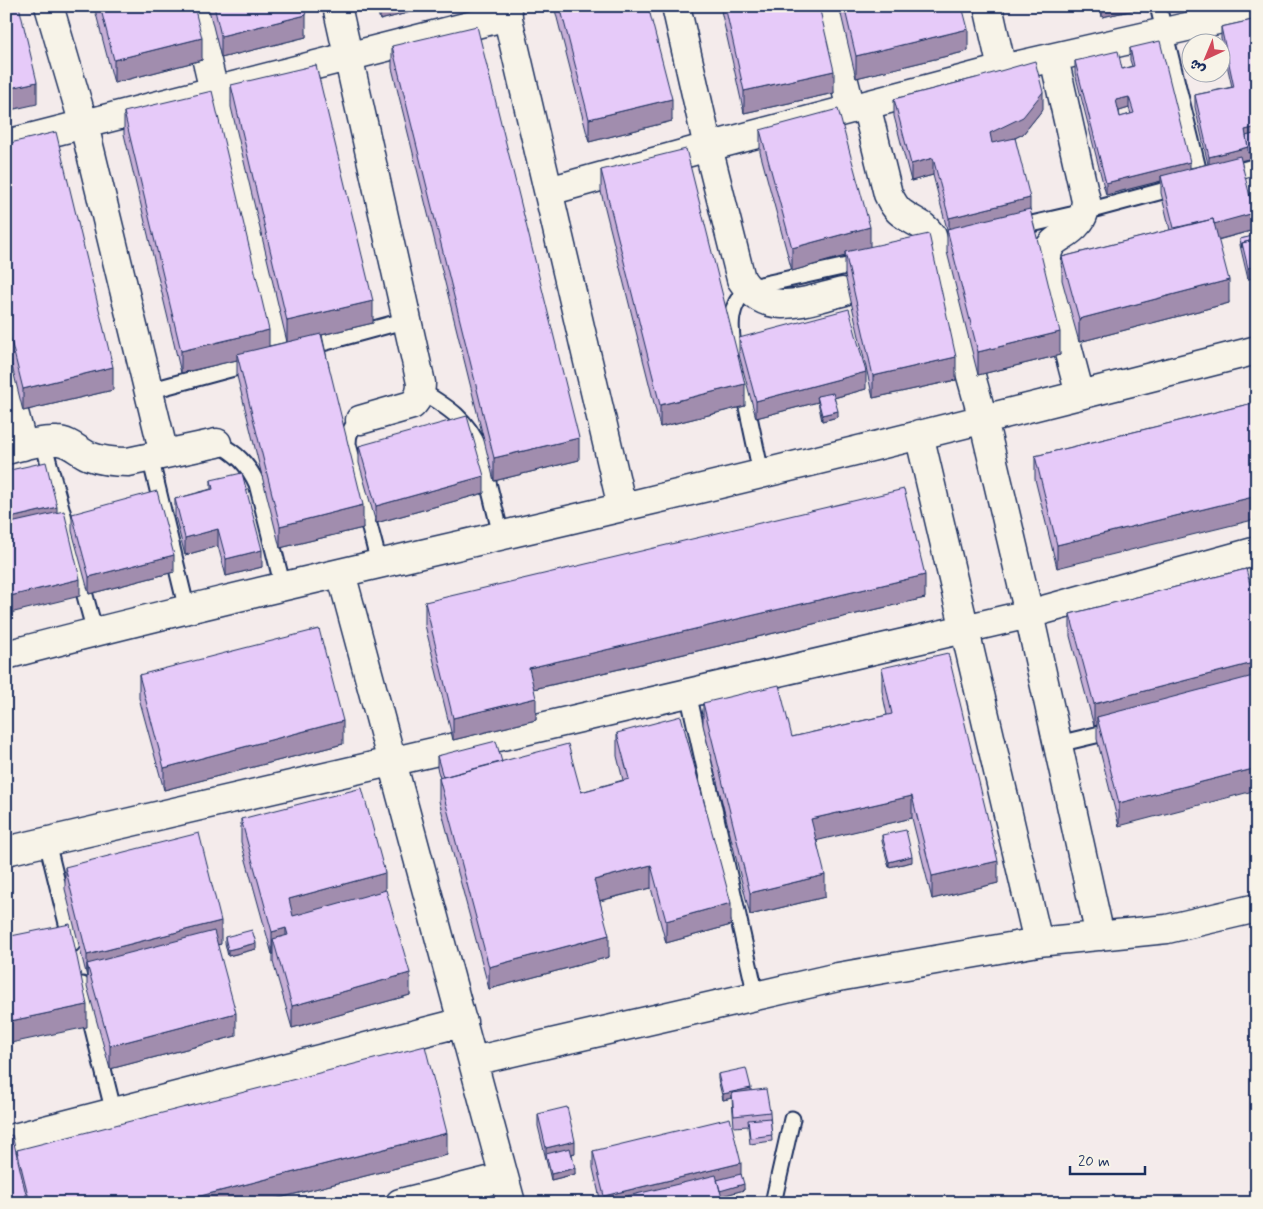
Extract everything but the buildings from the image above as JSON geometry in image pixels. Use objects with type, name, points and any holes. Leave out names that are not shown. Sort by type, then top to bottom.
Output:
[{"type":"street","points":[[49,6],[84,125],[149,391],[157,456]]},
{"type":"street","points":[[194,6],[276,356]]},
{"type":"street","points":[[336,6],[421,382],[421,391],[418,398],[412,404],[360,420]]},
{"type":"street","points":[[676,6],[708,147],[741,279],[747,288],[758,298],[772,304],[787,305],[842,292]]},
{"type":"street","points":[[825,6],[888,194],[902,214],[921,223],[927,229],[932,236],[935,246],[983,419],[1029,614],[1100,936]]},
{"type":"street","points":[[988,6],[1002,69]]},
{"type":"street","points":[[549,191],[1002,69],[1257,10]]},
{"type":"street","points":[[6,144],[348,56],[507,11],[622,507]]},
{"type":"street","points":[[1054,58],[1086,201],[1084,212],[1079,222],[1054,242],[1048,250],[1046,260],[1080,395]]},
{"type":"street","points":[[6,655],[379,563],[622,507],[983,419],[1257,350]]},
{"type":"street","points":[[6,382],[24,446],[58,441],[68,444],[88,456],[114,462],[128,462],[217,443]]},
{"type":"street","points":[[919,434],[1038,942]]},
{"type":"street","points":[[6,851],[1029,614],[1257,551]]},
{"type":"street","points":[[341,573],[508,1190],[400,1203]]},
{"type":"street","points":[[473,1061],[838,976],[1038,942],[1138,934],[1168,929],[1257,908]]},
{"type":"street","points":[[6,1140],[463,1022]]},
{"type":"lane","points":[[1158,6],[1201,181]]},
{"type":"lane","points":[[1000,231],[1084,212],[1257,166]]},
{"type":"lane","points":[[760,473],[732,336],[734,308],[739,297],[747,288],[878,258]]},
{"type":"lane","points":[[149,391],[407,320]]},
{"type":"lane","points":[[421,391],[458,416],[468,426],[480,450],[500,535]]},
{"type":"lane","points":[[360,420],[352,426],[348,435],[348,444],[379,563]]},
{"type":"lane","points":[[217,443],[242,460],[251,471],[257,484],[283,587]]},
{"type":"lane","points":[[24,446],[95,632]]},
{"type":"lane","points":[[157,456],[187,610]]},
{"type":"lane","points":[[688,693],[756,996]]},
{"type":"lane","points":[[1058,744],[1134,725]]},
{"type":"lane","points":[[47,842],[75,955]]},
{"type":"lane","points":[[100,978],[80,978],[114,1112]]},
{"type":"lane","points":[[773,1203],[792,1119]]}]
